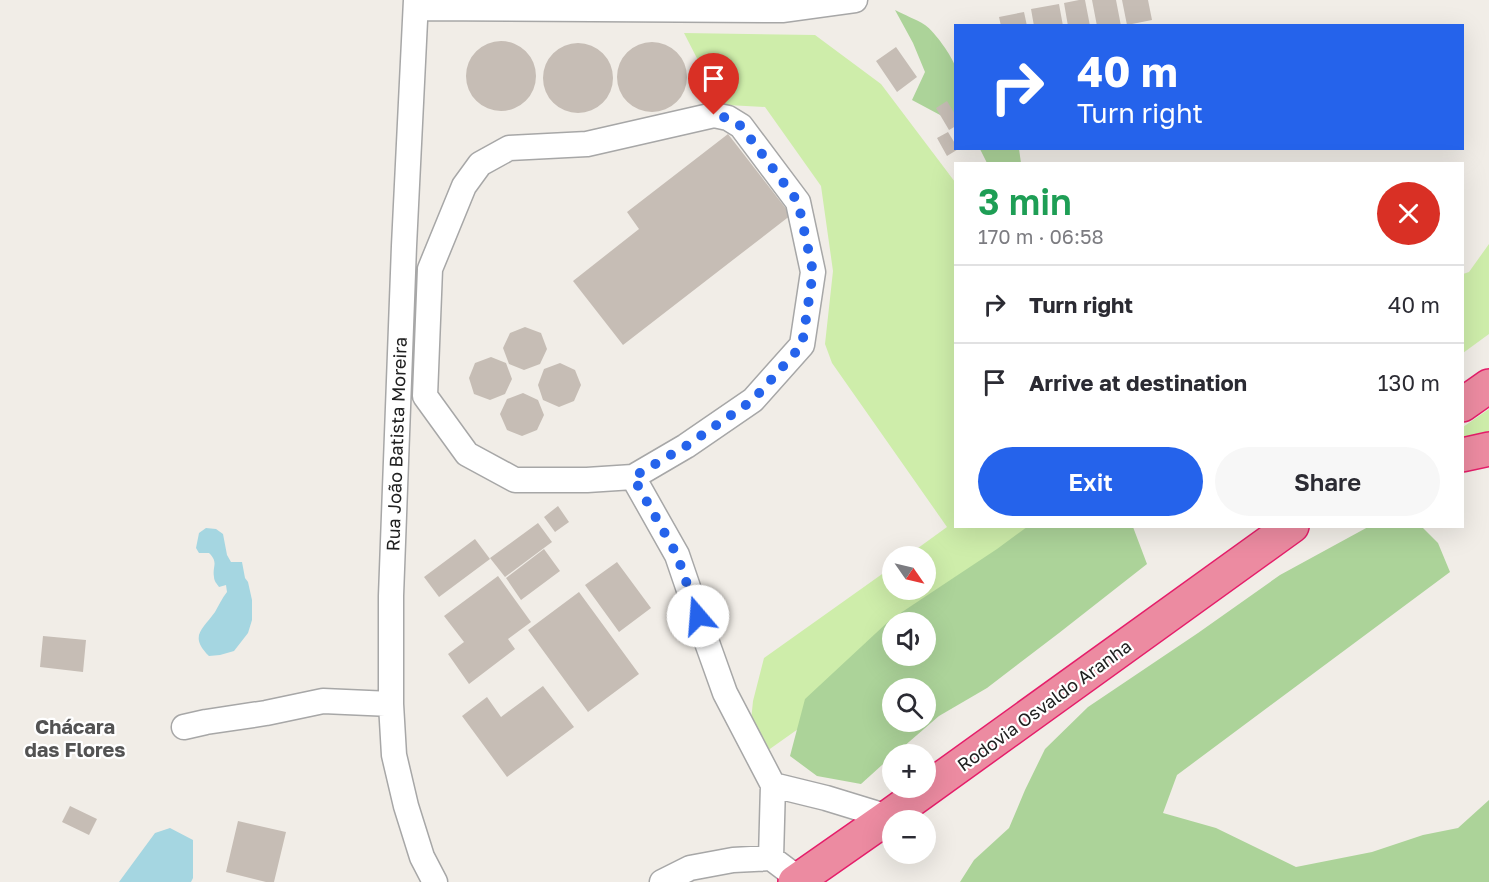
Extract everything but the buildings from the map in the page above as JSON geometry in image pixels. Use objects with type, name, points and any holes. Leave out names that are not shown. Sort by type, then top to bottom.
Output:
[{"type":"highway","points":[[1464,404],[1489,386]]},
{"type":"highway","points":[[1464,455],[1489,449]]},
{"type":"highway","name":"Rodovia Osvaldo Aranha","points":[[898,810],[1290,528]]},
{"type":"highway","name":"Rodovia Osvaldo Aranha","points":[[797,881],[882,821]]},
{"type":"street","points":[[416,4],[782,10],[855,0]]},
{"type":"street","name":"Rua João Batista Moreira","points":[[416,4],[404,246],[391,596],[390,704],[394,755],[406,807],[422,857],[435,882]]},
{"type":"street","points":[[714,115],[728,118],[741,126],[798,202],[813,272],[802,345],[753,400],[686,446],[633,477],[586,480],[515,480],[467,454],[425,396],[430,269],[464,186],[480,164],[508,148],[587,144],[714,115]]},
{"type":"street","points":[[633,477],[677,555],[725,693],[773,785],[771,858]]},
{"type":"street","points":[[184,727],[323,701],[390,704]]},
{"type":"street","points":[[773,785],[882,815]]},
{"type":"street","points":[[662,882],[690,868],[733,860],[771,858],[797,881]]},
{"type":"green space","points":[[895,10],[929,28],[951,57],[954,64],[954,122],[912,100],[925,72],[913,43]]},
{"type":"green space","points":[[684,33],[815,35],[881,84],[954,181],[954,528],[1080,528],[936,616],[936,612],[882,612],[882,666],[887,666],[767,751],[750,731],[753,701],[764,658],[882,574],[882,600],[936,600],[936,546],[921,546],[947,527],[832,363],[825,344],[833,271],[821,186],[765,107],[709,104],[704,72]]},
{"type":"green space","points":[[980,150],[1019,150],[1021,162],[986,162]]},
{"type":"green space","points":[[1489,244],[1489,334],[1464,352],[1464,274],[1469,272]]},
{"type":"green space","points":[[1489,409],[1489,437],[1464,443],[1464,426]]},
{"type":"green space","points":[[1026,528],[1133,528],[1147,564],[987,688],[936,719],[936,678],[882,678],[882,732],[920,732],[907,744],[882,744],[882,765],[861,784],[817,776],[790,756],[805,699],[882,627],[882,666],[936,666],[936,612],[902,612],[920,600],[936,600],[936,589]]},
{"type":"green space","points":[[1366,528],[1423,528],[1438,543],[1450,572],[1177,775],[1163,813],[1216,828],[1296,867],[1372,852],[1423,835],[1458,828],[1489,800],[1489,882],[960,882],[974,860],[1009,828],[1045,749],[1088,707],[1280,575]]},
{"type":"water","points":[[206,528],[216,529],[223,534],[227,555],[231,562],[242,562],[252,600],[252,620],[248,633],[234,651],[209,656],[200,643],[200,633],[227,592],[226,585],[219,587],[214,580],[212,556],[209,553],[199,553],[196,548],[199,533]]},
{"type":"water","points":[[170,828],[193,840],[193,878],[191,882],[119,882],[155,833]]},
{"type":"district","name":"Chácara das Flores","points":[[75,738]]},
{"type":"route","points":[[698,616],[677,555],[633,477],[686,446],[753,400],[802,345],[813,272],[798,202],[741,126],[728,118],[714,115]]}]
